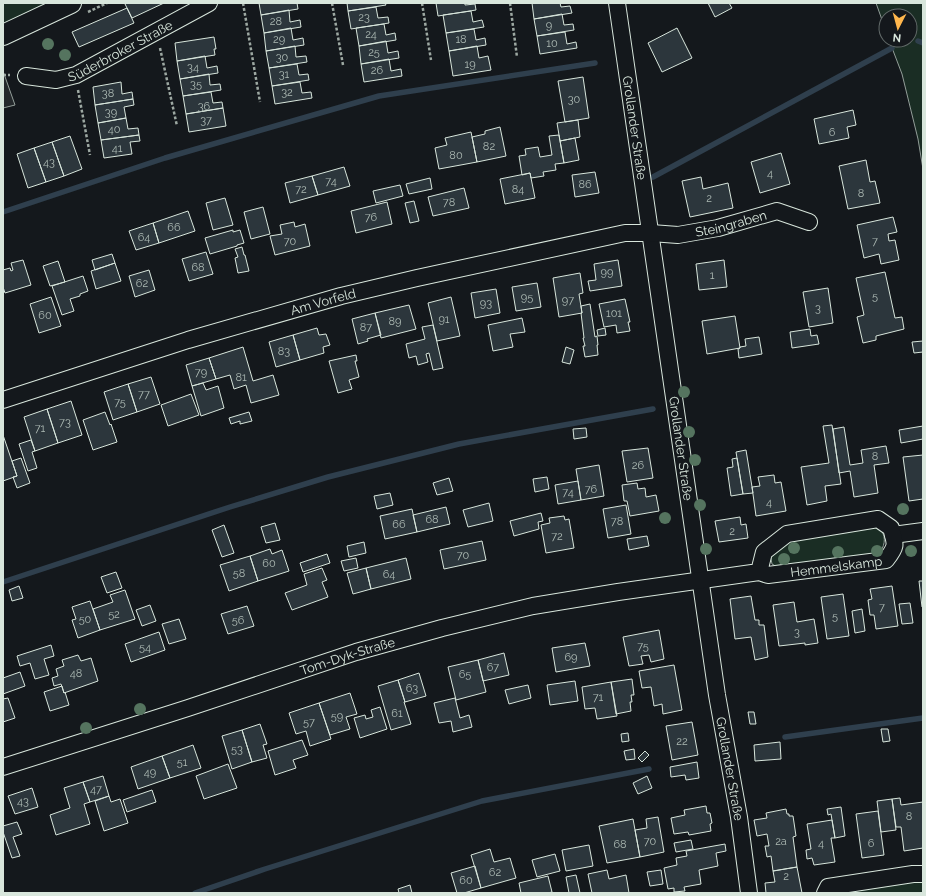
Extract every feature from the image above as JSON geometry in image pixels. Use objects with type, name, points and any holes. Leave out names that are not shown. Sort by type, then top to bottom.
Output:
[{"type":"street","points":[[3,35],[71,3]]},
{"type":"street","name":"Süderbroker Straße","points":[[26,76],[56,80],[76,75],[209,3]]},
{"type":"street","name":"Grollander Straße","points":[[617,3],[717,695],[739,817],[749,893]]},
{"type":"street","name":"Steingraben","points":[[651,233],[678,235],[718,228],[777,211],[809,222]]},
{"type":"street","name":"Am Vorfeld","points":[[3,400],[188,340],[341,296],[625,233],[651,233]]},
{"type":"street","points":[[759,572],[764,552],[787,534],[878,520],[891,528],[893,535],[923,531]]},
{"type":"street","name":"Hemmelskamp","points":[[700,580],[759,572],[768,575],[886,560],[894,549],[895,542],[893,535]]},
{"type":"street","name":"Tom-Dyk-Straße","points":[[3,767],[188,708],[356,652],[442,628],[533,606],[700,580]]},
{"type":"street","points":[[825,893],[828,887],[913,874],[923,874]]},
{"type":"path","points":[[243,3],[260,102]]},
{"type":"path","points":[[332,3],[343,65]]},
{"type":"path","points":[[422,3],[431,60]]},
{"type":"path","points":[[510,3],[518,57]]},
{"type":"path","points":[[157,31],[177,126]]},
{"type":"path","points":[[76,75],[90,155]]},
{"type":"green space","points":[[3,3],[50,3],[3,24]]},
{"type":"green space","points":[[876,3],[923,3],[923,169],[918,139],[902,74],[892,48],[918,48],[918,8],[878,9]]},
{"type":"green space","points":[[872,525],[881,530],[884,536],[883,545],[879,554],[779,568],[772,564],[770,554],[777,547],[800,537]]},
{"type":"green space","points":[[919,881],[923,882],[923,893],[835,893],[844,889]]},
{"type":"shaded area","points":[[3,71],[15,105],[3,108]]},
{"type":"building","points":[[164,3],[132,18],[125,4]]},
{"type":"building","points":[[259,3],[297,3],[298,9],[261,15]]},
{"type":"building","points":[[347,3],[385,3],[386,5],[348,11]]},
{"type":"building","points":[[436,3],[465,3],[465,5],[475,4],[476,10],[438,16]]},
{"type":"building","points":[[532,3],[560,3],[561,7],[570,6],[572,13],[534,19]]},
{"type":"building","points":[[708,3],[729,3],[732,8],[715,17]]},
{"type":"building","points":[[376,7],[378,18],[388,17],[389,23],[351,29],[348,11]]},
{"type":"building","points":[[127,8],[134,23],[79,47],[72,32]]},
{"type":"building","points":[[289,10],[290,22],[300,20],[301,27],[264,33],[261,15]]},
{"type":"building","points":[[471,11],[473,22],[482,20],[484,27],[446,33],[443,15]]},
{"type":"building","points":[[562,14],[564,25],[573,24],[574,30],[537,36],[534,19]]},
{"type":"building","points":[[384,24],[386,35],[395,33],[396,40],[359,46],[356,28]]},
{"type":"building","points":[[291,28],[293,40],[303,38],[304,45],[266,51],[264,33]]},
{"type":"building","points":[[677,28],[692,58],[662,72],[648,43]]},
{"type":"building","points":[[474,29],[476,40],[485,38],[486,45],[449,51],[446,33]]},
{"type":"building","points":[[565,32],[567,44],[576,42],[577,48],[540,54],[537,36]]},
{"type":"building","points":[[214,37],[216,49],[214,49],[215,55],[177,61],[175,43]]},
{"type":"building","points":[[386,41],[388,53],[398,51],[399,58],[361,64],[359,46]]},
{"type":"building","points":[[295,46],[296,57],[306,56],[307,62],[269,68],[266,51]]},
{"type":"building","points":[[477,46],[479,58],[488,56],[491,70],[453,76],[449,51]]},
{"type":"building","points":[[205,56],[207,68],[217,66],[218,73],[180,79],[177,61]]},
{"type":"building","points":[[389,59],[391,71],[401,69],[402,76],[364,82],[361,64]]},
{"type":"building","points":[[297,64],[299,75],[308,74],[309,80],[272,86],[269,68]]},
{"type":"building","points":[[209,74],[210,85],[220,84],[221,90],[183,96],[180,79]]},
{"type":"building","points":[[583,77],[589,118],[565,122],[558,81]]},
{"type":"building","points":[[121,82],[122,94],[132,92],[133,99],[95,105],[93,87]]},
{"type":"building","points":[[300,82],[302,93],[311,92],[312,98],[275,104],[272,86]]},
{"type":"building","points":[[211,92],[213,103],[222,102],[223,108],[186,114],[183,96]]},
{"type":"building","points":[[133,99],[134,105],[124,107],[126,118],[98,123],[95,105]]},
{"type":"building","points":[[223,108],[226,126],[189,132],[186,114]]},
{"type":"building","points":[[853,110],[856,125],[847,127],[849,138],[819,144],[814,119]]},
{"type":"building","points":[[126,118],[128,129],[138,128],[139,135],[101,140],[98,123]]},
{"type":"building","points":[[578,120],[580,137],[560,141],[557,123]]},
{"type":"building","points":[[500,127],[506,156],[477,162],[472,137],[485,134],[485,131]]},
{"type":"building","points":[[471,132],[477,162],[439,169],[435,148],[447,145],[445,138]]},
{"type":"building","points":[[139,135],[140,141],[130,142],[132,154],[104,158],[101,140]]},
{"type":"building","points":[[559,135],[564,163],[555,164],[556,170],[543,172],[544,176],[531,178],[530,173],[522,175],[519,156],[526,155],[525,149],[538,147],[540,157],[552,155],[549,136]]},
{"type":"building","points":[[70,136],[82,169],[64,176],[52,142]]},
{"type":"building","points":[[575,138],[579,160],[564,163],[560,141]]},
{"type":"building","points":[[52,142],[64,176],[46,182],[34,148]]},
{"type":"building","points":[[34,148],[46,182],[28,188],[17,154]]},
{"type":"building","points":[[781,153],[790,184],[760,193],[751,162]]},
{"type":"building","points":[[866,160],[870,182],[875,181],[880,203],[848,209],[839,166]]},
{"type":"building","points":[[344,167],[350,186],[318,195],[312,176]]},
{"type":"building","points":[[595,172],[599,193],[575,197],[572,175]]},
{"type":"building","points":[[530,173],[535,198],[505,204],[500,179]]},
{"type":"building","points":[[312,176],[318,195],[290,203],[285,183]]},
{"type":"building","points":[[701,177],[703,189],[728,183],[733,208],[690,217],[682,181]]},
{"type":"building","points":[[430,178],[432,189],[409,194],[406,184]]},
{"type":"building","points":[[400,185],[403,196],[376,203],[373,191]]},
{"type":"building","points":[[464,188],[469,208],[433,216],[428,197]]},
{"type":"building","points":[[225,198],[233,225],[213,230],[206,203]]},
{"type":"building","points":[[414,201],[419,221],[410,223],[405,203]]},
{"type":"building","points":[[387,202],[392,224],[356,233],[351,211]]},
{"type":"building","points":[[263,207],[270,234],[251,239],[244,212]]},
{"type":"building","points":[[188,211],[195,231],[159,243],[153,223]]},
{"type":"building","points":[[893,217],[897,232],[888,234],[889,241],[895,240],[899,260],[881,264],[879,254],[864,258],[857,225]]},
{"type":"building","points":[[294,222],[295,227],[305,224],[310,246],[275,255],[270,236],[282,234],[280,225]]},
{"type":"building","points":[[153,223],[159,243],[136,250],[129,231]]},
{"type":"building","points":[[233,230],[233,232],[240,230],[244,243],[210,254],[205,238]]},
{"type":"building","points":[[242,247],[249,271],[238,273],[235,258],[238,257],[235,249]]},
{"type":"building","points":[[206,252],[213,274],[189,281],[182,259]]},
{"type":"building","points":[[112,254],[115,263],[95,270],[92,260]]},
{"type":"building","points":[[23,260],[31,285],[5,293],[3,287],[3,270],[10,268],[11,271],[13,270],[11,263]]},
{"type":"building","points":[[618,260],[622,286],[590,291],[588,281],[596,280],[594,264]]},
{"type":"building","points":[[724,260],[727,287],[699,290],[696,264]]},
{"type":"building","points":[[58,261],[65,282],[50,286],[43,266]]},
{"type":"building","points":[[115,263],[121,281],[96,289],[91,271]]},
{"type":"building","points":[[149,270],[155,290],[135,297],[129,276]]},
{"type":"building","points":[[885,272],[895,318],[902,317],[904,329],[876,336],[876,340],[863,343],[857,317],[864,315],[856,278]]},
{"type":"building","points":[[580,273],[583,293],[579,294],[582,313],[559,317],[553,278]]},
{"type":"building","points":[[83,276],[88,291],[80,294],[80,296],[70,299],[74,311],[62,315],[52,286]]},
{"type":"building","points":[[537,283],[541,307],[516,311],[512,287]]},
{"type":"building","points":[[828,288],[833,323],[809,327],[803,292]]},
{"type":"building","points":[[496,289],[500,313],[475,318],[471,293]]},
{"type":"building","points":[[51,297],[61,326],[39,333],[30,304]]},
{"type":"building","points":[[451,297],[460,336],[437,341],[428,303]]},
{"type":"building","points":[[625,299],[630,322],[628,322],[630,331],[617,333],[616,325],[604,327],[599,304]]},
{"type":"building","points":[[590,304],[595,337],[597,336],[598,355],[585,357],[581,306]]},
{"type":"building","points":[[409,305],[416,329],[381,338],[375,313]]},
{"type":"building","points":[[375,313],[381,335],[367,339],[368,341],[358,344],[352,319]]},
{"type":"building","points":[[735,316],[740,348],[707,354],[702,321]]},
{"type":"building","points":[[522,318],[525,332],[510,334],[513,347],[493,351],[488,325]]},
{"type":"building","points":[[433,325],[443,368],[433,370],[429,353],[426,354],[428,362],[418,365],[416,356],[409,358],[406,344],[425,339],[422,327]]},
{"type":"building","points":[[317,328],[319,335],[326,334],[330,345],[323,347],[324,353],[300,360],[293,335]]},
{"type":"building","points":[[605,328],[606,335],[598,336],[597,330]]},
{"type":"building","points":[[810,329],[811,336],[817,335],[819,344],[792,348],[790,332]]},
{"type":"building","points":[[293,335],[300,360],[276,367],[269,342]]},
{"type":"building","points":[[759,337],[762,354],[739,358],[738,349],[746,346],[745,339]]},
{"type":"building","points":[[923,341],[923,352],[914,353],[912,342]]},
{"type":"building","points":[[243,347],[253,381],[273,375],[279,395],[251,403],[246,385],[234,389],[230,375],[216,379],[209,358]]},
{"type":"building","points":[[566,347],[574,350],[570,364],[562,362]]},
{"type":"building","points":[[356,355],[357,361],[355,361],[359,377],[349,380],[352,389],[338,393],[329,361]]},
{"type":"building","points":[[209,358],[216,379],[192,386],[186,365]]},
{"type":"building","points":[[151,377],[160,404],[137,412],[128,384]]},
{"type":"building","points":[[203,383],[206,390],[218,386],[224,408],[201,416],[192,386]]},
{"type":"building","points":[[128,384],[137,412],[113,420],[104,392]]},
{"type":"building","points":[[191,394],[199,415],[168,426],[161,405]]},
{"type":"building","points":[[71,401],[82,435],[58,443],[47,409]]},
{"type":"building","points":[[47,409],[58,443],[35,451],[24,417]]},
{"type":"building","points":[[105,412],[117,442],[93,450],[83,420]]},
{"type":"building","points":[[249,412],[252,421],[240,424],[240,421],[231,424],[229,418]]},
{"type":"building","points":[[832,425],[841,484],[825,486],[827,501],[807,505],[801,467],[829,463],[823,426]]},
{"type":"building","points":[[923,426],[923,439],[901,443],[899,430]]},
{"type":"building","points":[[844,427],[850,465],[863,463],[861,450],[886,446],[889,463],[874,465],[878,493],[854,497],[850,471],[839,473],[833,429]]},
{"type":"building","points":[[586,428],[587,437],[574,439],[573,429]]},
{"type":"building","points":[[3,435],[17,476],[3,481]]},
{"type":"building","points":[[31,440],[35,451],[32,452],[37,468],[28,471],[19,444]]},
{"type":"building","points":[[648,448],[653,478],[627,482],[622,451]]},
{"type":"building","points":[[746,450],[753,493],[743,494],[736,452]]},
{"type":"building","points":[[923,455],[923,499],[909,501],[903,457]]},
{"type":"building","points":[[21,458],[30,483],[17,488],[13,477],[17,476],[12,461]]},
{"type":"building","points":[[737,458],[743,494],[731,496],[727,468],[733,467],[732,459]]},
{"type":"building","points":[[599,465],[604,496],[581,500],[576,469]]},
{"type":"building","points":[[774,475],[775,483],[781,482],[786,511],[756,516],[752,487],[760,486],[758,477]]},
{"type":"building","points":[[547,477],[549,489],[535,492],[533,479]]},
{"type":"building","points":[[449,478],[453,491],[437,495],[433,483]]},
{"type":"building","points":[[578,481],[581,500],[558,504],[555,485]]},
{"type":"building","points":[[637,483],[638,489],[645,488],[646,497],[656,495],[659,511],[630,516],[627,501],[624,501],[622,485]]},
{"type":"building","points":[[390,493],[393,505],[377,509],[374,496]]},
{"type":"building","points":[[489,503],[493,521],[468,527],[463,510]]},
{"type":"building","points":[[626,505],[631,534],[608,538],[603,509]]},
{"type":"building","points":[[446,507],[450,524],[417,532],[413,515]]},
{"type":"building","points":[[412,509],[417,532],[385,539],[380,516]]},
{"type":"building","points":[[541,513],[543,521],[538,522],[539,529],[514,536],[510,521]]},
{"type":"building","points":[[564,516],[565,520],[569,519],[574,548],[546,553],[541,525],[550,523],[549,518]]},
{"type":"building","points":[[740,517],[741,525],[746,524],[748,538],[719,542],[715,521]]},
{"type":"building","points":[[275,523],[280,540],[266,543],[261,527]]},
{"type":"building","points":[[224,525],[234,553],[222,557],[212,530]]},
{"type":"building","points":[[647,536],[649,546],[629,550],[627,539]]},
{"type":"building","points":[[482,541],[486,560],[444,569],[440,550]]},
{"type":"building","points":[[364,542],[366,553],[349,557],[347,546]]},
{"type":"building","points":[[270,549],[272,554],[282,550],[289,571],[258,581],[250,556]]},
{"type":"building","points":[[327,554],[330,563],[303,572],[300,563]]},
{"type":"building","points":[[250,556],[258,581],[229,591],[220,565]]},
{"type":"building","points":[[356,558],[358,568],[344,571],[341,561]]},
{"type":"building","points":[[406,558],[411,579],[371,589],[366,568]]},
{"type":"building","points":[[322,568],[327,580],[322,582],[328,597],[292,610],[285,593],[307,585],[304,574]]},
{"type":"building","points":[[366,568],[371,589],[353,594],[347,573]]},
{"type":"building","points":[[116,572],[122,588],[107,593],[101,577]]},
{"type":"building","points":[[919,581],[923,581],[922,607]]},
{"type":"building","points":[[19,586],[23,598],[12,601],[9,590]]},
{"type":"building","points":[[892,586],[898,626],[876,629],[874,615],[870,615],[868,600],[872,599],[870,589]]},
{"type":"building","points":[[125,590],[135,619],[100,630],[93,609],[113,602],[110,595]]},
{"type":"building","points":[[843,594],[849,636],[827,639],[821,597]]},
{"type":"building","points":[[751,596],[755,620],[759,620],[759,625],[764,625],[768,657],[755,660],[751,637],[735,639],[730,599]]},
{"type":"building","points":[[90,601],[100,630],[78,638],[72,620],[76,619],[72,607]]},
{"type":"building","points":[[794,602],[797,622],[814,619],[818,643],[779,646],[773,605]]},
{"type":"building","points":[[910,603],[913,623],[902,624],[899,604]]},
{"type":"building","points":[[150,605],[156,621],[142,626],[136,610]]},
{"type":"building","points":[[247,606],[254,626],[228,634],[221,614]]},
{"type":"building","points":[[862,609],[865,631],[855,633],[852,611]]},
{"type":"building","points":[[179,619],[186,639],[169,644],[162,624]]},
{"type":"building","points":[[659,630],[664,659],[651,662],[649,655],[641,656],[643,664],[629,666],[623,637]]},
{"type":"building","points":[[159,632],[165,650],[131,662],[125,644]]},
{"type":"building","points":[[585,643],[590,666],[556,672],[552,648]]},
{"type":"building","points":[[51,645],[54,656],[44,659],[49,675],[35,679],[30,663],[20,666],[17,656]]},
{"type":"building","points":[[504,653],[509,675],[483,681],[478,660]]},
{"type":"building","points":[[78,655],[81,661],[91,658],[98,681],[64,693],[61,684],[54,686],[52,678],[58,676],[56,669],[64,666],[62,660]]},
{"type":"building","points":[[478,660],[486,692],[456,700],[448,667]]},
{"type":"building","points":[[674,665],[682,710],[663,714],[662,704],[654,706],[651,687],[642,688],[639,671]]},
{"type":"building","points":[[20,672],[25,686],[3,694],[3,678]]},
{"type":"building","points":[[419,673],[426,696],[405,702],[398,680]]},
{"type":"building","points":[[632,679],[634,695],[631,695],[631,711],[616,714],[611,682]]},
{"type":"building","points":[[398,680],[411,724],[391,730],[378,686]]},
{"type":"building","points":[[575,681],[578,701],[550,705],[547,685]]},
{"type":"building","points":[[611,682],[617,716],[597,719],[595,708],[585,709],[582,687]]},
{"type":"building","points":[[528,685],[531,698],[509,704],[505,690]]},
{"type":"building","points":[[62,686],[69,705],[50,711],[44,692]]},
{"type":"building","points":[[350,693],[357,714],[346,717],[350,729],[330,735],[319,703]]},
{"type":"building","points":[[8,698],[15,718],[3,722],[3,699]]},
{"type":"building","points":[[455,698],[460,718],[469,715],[472,727],[453,732],[451,721],[439,723],[434,703]]},
{"type":"building","points":[[319,703],[331,739],[310,746],[306,731],[296,734],[289,713]]},
{"type":"building","points":[[380,707],[387,729],[360,738],[354,718],[365,715],[366,719],[373,717],[371,710]]},
{"type":"building","points":[[748,712],[754,712],[756,724],[750,724]]},
{"type":"building","points":[[692,722],[698,755],[672,760],[666,726]]},
{"type":"building","points":[[260,724],[267,744],[263,745],[267,758],[252,762],[242,730]]},
{"type":"building","points":[[881,729],[888,729],[890,741],[883,742]]},
{"type":"building","points":[[242,730],[252,762],[232,769],[222,736]]},
{"type":"building","points":[[628,733],[629,741],[622,742],[621,734]]},
{"type":"building","points":[[302,740],[308,755],[293,760],[296,768],[275,775],[268,751]]},
{"type":"building","points":[[780,742],[781,759],[755,761],[754,745]]},
{"type":"building","points":[[193,745],[201,768],[170,778],[162,756]]},
{"type":"building","points":[[634,749],[635,759],[626,760],[624,751]]},
{"type":"building","points":[[645,751],[649,755],[642,762],[638,758]]},
{"type":"building","points":[[162,756],[170,778],[138,789],[131,767]]},
{"type":"building","points":[[697,762],[699,778],[686,780],[685,775],[671,777],[670,767]]},
{"type":"building","points":[[228,764],[237,788],[204,799],[196,776]]},
{"type":"building","points":[[103,776],[109,796],[90,802],[83,782]]},
{"type":"building","points":[[647,776],[652,788],[638,794],[633,783]]},
{"type":"building","points":[[83,782],[90,802],[84,804],[90,824],[56,835],[50,815],[70,808],[64,788]]},
{"type":"building","points":[[32,788],[38,807],[15,814],[8,796]]},
{"type":"building","points":[[152,790],[156,802],[127,812],[123,800]]},
{"type":"building","points":[[109,796],[111,802],[120,799],[128,823],[104,831],[95,801]]},
{"type":"building","points":[[900,798],[901,805],[923,802],[923,848],[904,851],[901,827],[896,827],[892,799]]},
{"type":"building","points":[[892,799],[896,830],[881,832],[877,801]]},
{"type":"building","points":[[706,806],[707,813],[710,813],[712,823],[710,824],[711,831],[689,835],[688,832],[674,834],[671,818],[685,815],[684,810]]},
{"type":"building","points":[[841,807],[845,836],[835,838],[831,814],[828,815],[827,809]]},
{"type":"building","points":[[786,809],[789,816],[793,816],[796,836],[793,837],[797,867],[773,871],[771,856],[767,857],[765,846],[769,846],[767,834],[757,836],[754,820],[767,818],[766,813]]},
{"type":"building","points":[[878,811],[884,855],[862,858],[856,814]]},
{"type":"building","points":[[658,817],[664,852],[640,857],[635,830],[647,828],[646,819]]},
{"type":"building","points":[[633,819],[640,857],[607,863],[599,826]]},
{"type":"building","points":[[832,820],[835,838],[831,838],[835,862],[814,865],[812,858],[807,859],[806,850],[811,849],[807,824]]},
{"type":"building","points":[[17,822],[22,834],[13,837],[20,856],[12,858],[3,832],[3,826]]},
{"type":"building","points":[[691,840],[693,849],[676,852],[674,843]]},
{"type":"building","points":[[725,844],[726,851],[716,853],[718,866],[699,870],[701,884],[684,887],[685,891],[674,892],[674,888],[668,889],[664,868],[677,865],[676,858],[687,856],[686,851]]},
{"type":"building","points":[[589,845],[593,866],[566,871],[562,850]]},
{"type":"building","points":[[490,849],[494,862],[510,858],[516,878],[481,888],[471,855]]},
{"type":"building","points":[[555,854],[560,871],[537,877],[532,860]]},
{"type":"building","points":[[475,866],[481,888],[464,893],[457,893],[451,873]]},
{"type":"building","points":[[797,867],[802,893],[766,893],[765,883],[775,882],[773,871]]},
{"type":"building","points":[[607,870],[609,879],[626,875],[629,893],[592,893],[588,874]]},
{"type":"building","points":[[661,870],[663,884],[650,886],[647,872]]},
{"type":"building","points":[[576,875],[580,893],[569,893],[566,877]]},
{"type":"building","points":[[548,876],[552,892],[521,893],[519,883]]},
{"type":"building","points":[[410,885],[412,893],[399,893],[398,889]]},
{"type":"waterway","points":[[918,41],[923,43]]},
{"type":"waterway","points":[[653,177],[892,48]]},
{"type":"waterway","points":[[3,212],[165,158],[379,96],[595,63]]},
{"type":"waterway","points":[[3,582],[230,507],[328,477],[459,444],[653,409]]},
{"type":"waterway","points":[[785,737],[923,718]]},
{"type":"waterway","points":[[195,893],[265,869],[482,801],[649,769]]}]
